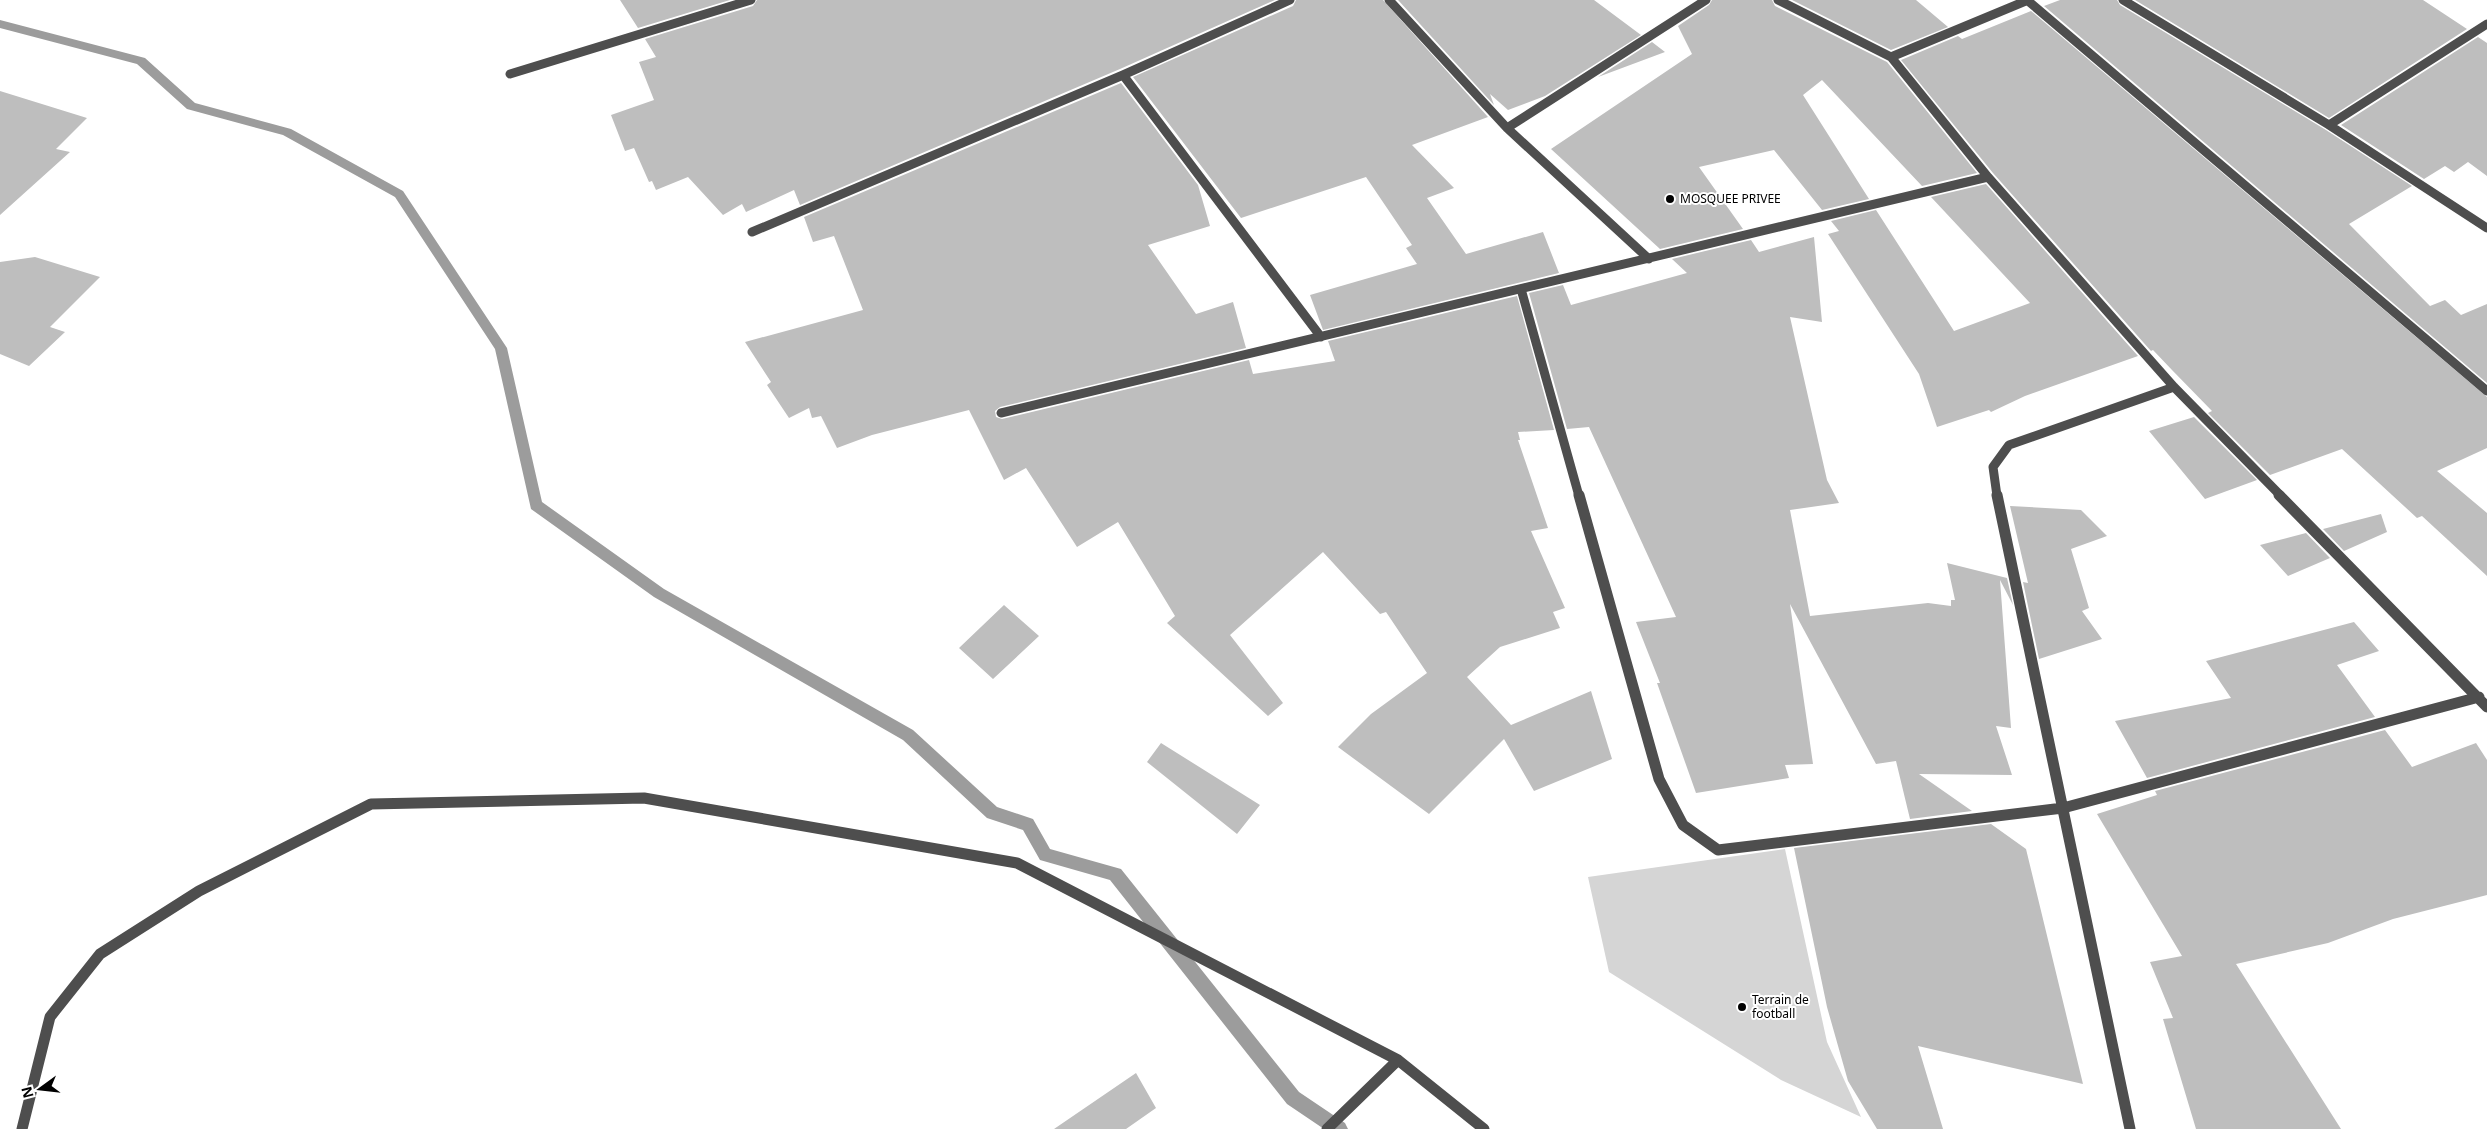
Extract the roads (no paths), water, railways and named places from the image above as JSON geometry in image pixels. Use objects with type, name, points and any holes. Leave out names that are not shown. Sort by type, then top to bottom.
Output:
[{"type":"street","points":[[510,74],[752,0]]},
{"type":"street","points":[[752,232],[1123,75],[1290,0]]},
{"type":"street","points":[[1389,0],[1508,128],[1649,259]]},
{"type":"street","points":[[1508,128],[1706,0]]},
{"type":"street","points":[[1778,0],[1891,57],[1988,178],[2174,386],[2487,707]]},
{"type":"street","points":[[1891,57],[2028,0],[2487,391]]},
{"type":"street","points":[[2128,1],[2329,125],[2487,228]]},
{"type":"street","points":[[2329,125],[2487,24]]},
{"type":"street","points":[[1123,75],[1321,337]]},
{"type":"street","points":[[1001,414],[1988,178]]},
{"type":"street","points":[[1521,289],[1659,779],[1683,825],[1718,850],[2063,808],[2479,697]]},
{"type":"street","points":[[2130,1129],[1999,509],[1993,467],[2009,445],[2174,386]]},
{"type":"street","points":[[22,1129],[50,1017],[100,954],[200,891],[372,804],[644,798],[1017,863],[1398,1060],[1484,1129]]},
{"type":"street","points":[[1327,1129],[1398,1060]]},
{"type":"waterway","points":[[0,24],[141,61],[191,106],[287,132],[399,194],[501,348],[536,505],[659,593],[908,735],[992,813],[1028,824],[1045,855],[1115,874],[1293,1098],[1339,1129]]},
{"type":"place","name":"MOSQUEE PRIVEE","points":[[1670,199]]},
{"type":"place","name":"Terrain de football","points":[[1742,1007]]}]
